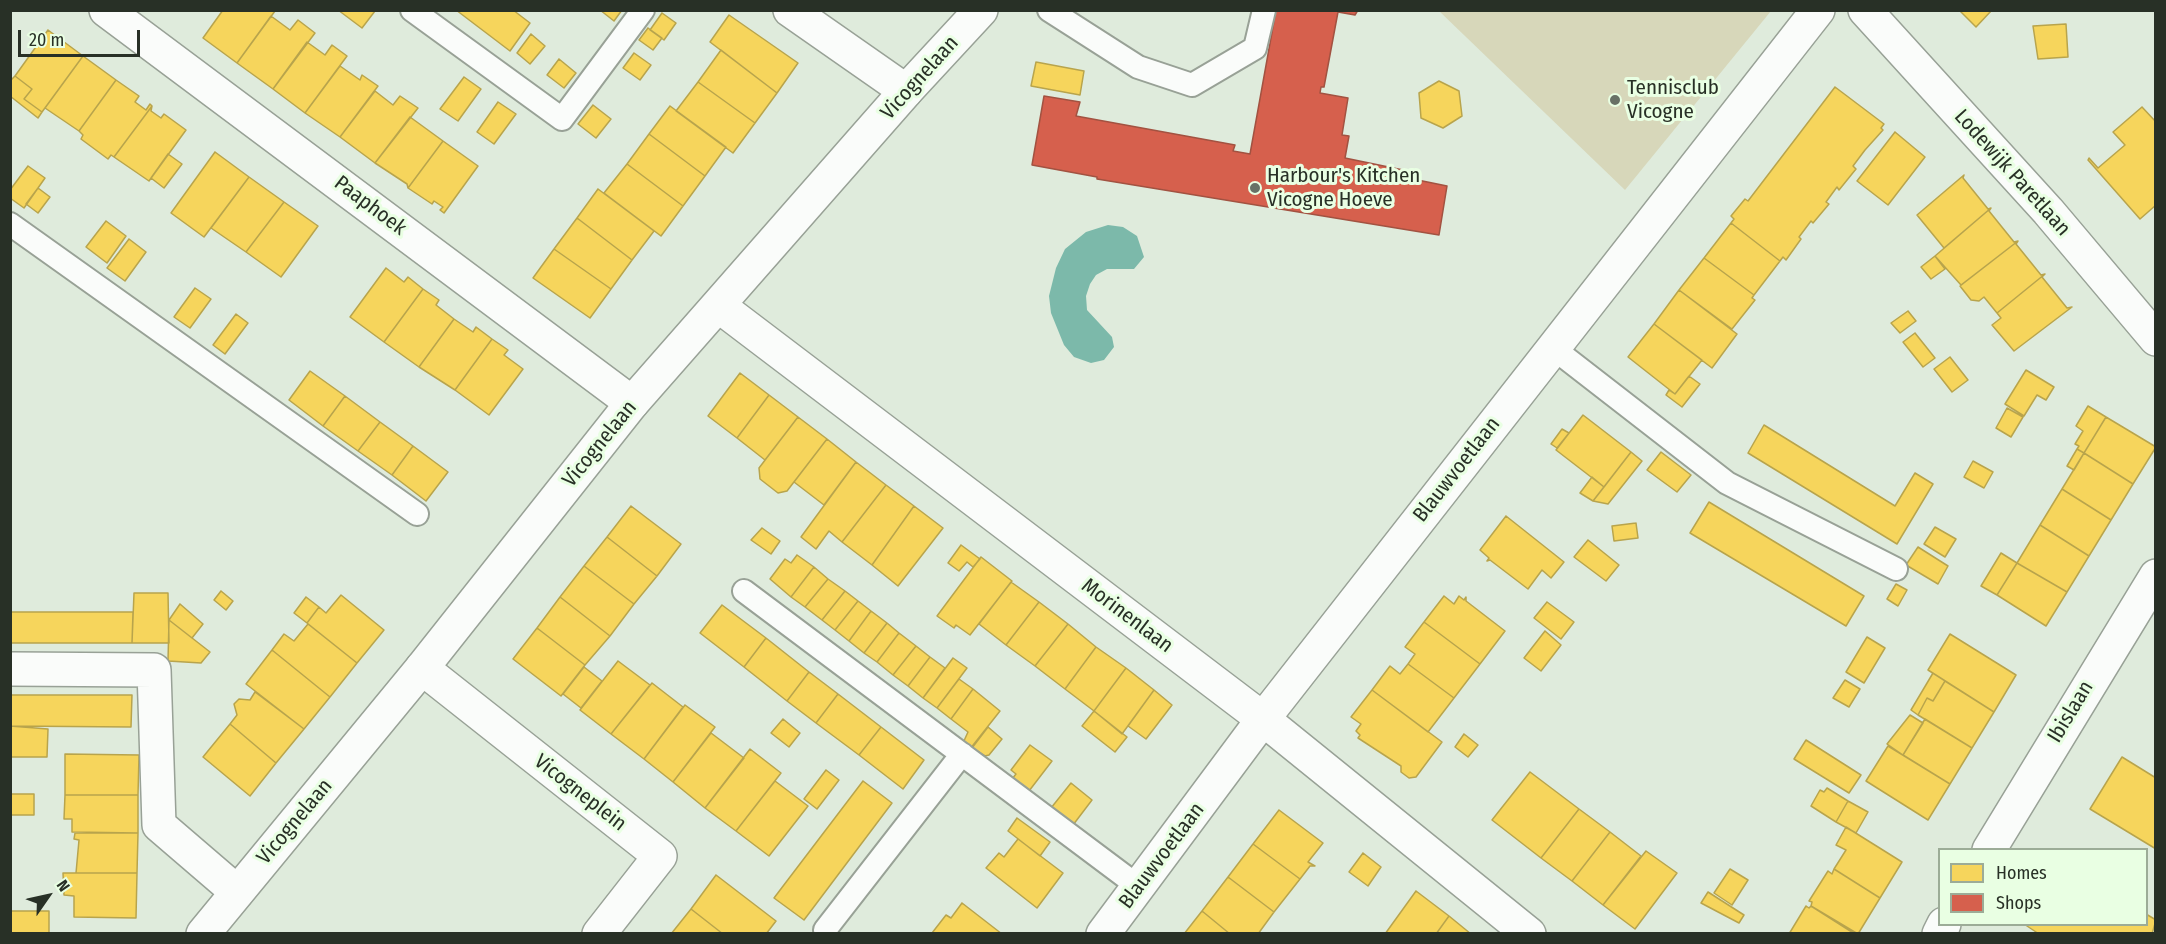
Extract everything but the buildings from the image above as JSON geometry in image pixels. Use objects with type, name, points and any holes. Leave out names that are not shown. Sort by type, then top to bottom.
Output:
[{"type":"street","name":"Paaphoek","points":[[106,10],[632,403]]},
{"type":"street","points":[[790,10],[906,91]]},
{"type":"street","name":"Vicognelaan","points":[[203,933],[422,668],[632,403],[906,91],[981,10]]},
{"type":"street","name":"Blauwvoetlaan","points":[[1103,933],[1263,720],[1818,10]]},
{"type":"street","name":"Lodewijk Paretlaan","points":[[1865,10],[2048,212],[2156,339]]},
{"type":"street","name":"Morinenlaan","points":[[719,306],[1263,720],[1529,933]]},
{"type":"street","name":"Ibislaan","points":[[1990,848],[2156,576]]},
{"type":"street","name":"Vicogneplein","points":[[422,668],[660,856],[599,933]]},
{"type":"street","points":[[10,669],[154,670],[159,825],[237,892]]},
{"type":"lane","points":[[412,10],[562,119],[643,10]]},
{"type":"lane","points":[[1049,10],[1138,67],[1192,85],[1255,48],[1264,10]]},
{"type":"lane","points":[[10,224],[417,514]]},
{"type":"lane","points":[[1553,348],[1727,483],[1896,569]]},
{"type":"lane","points":[[744,591],[1139,887]]},
{"type":"lane","points":[[825,930],[962,754]]},
{"type":"green space","name":"Tennisclub Vicogne","points":[[1439,11],[1771,11],[1625,190]]},
{"type":"water","points":[[1108,225],[1123,227],[1137,236],[1144,257],[1134,269],[1107,269],[1096,275],[1090,284],[1086,296],[1087,310],[1112,337],[1114,347],[1104,360],[1091,363],[1074,357],[1064,345],[1051,313],[1049,296],[1056,268],[1065,249],[1086,232]]},
{"type":"place","name":"Tennisclub Vicogne","points":[[1615,100]]},
{"type":"place","name":"Harbour's Kitchen Vicogne Hoeve","points":[[1255,188]]}]
